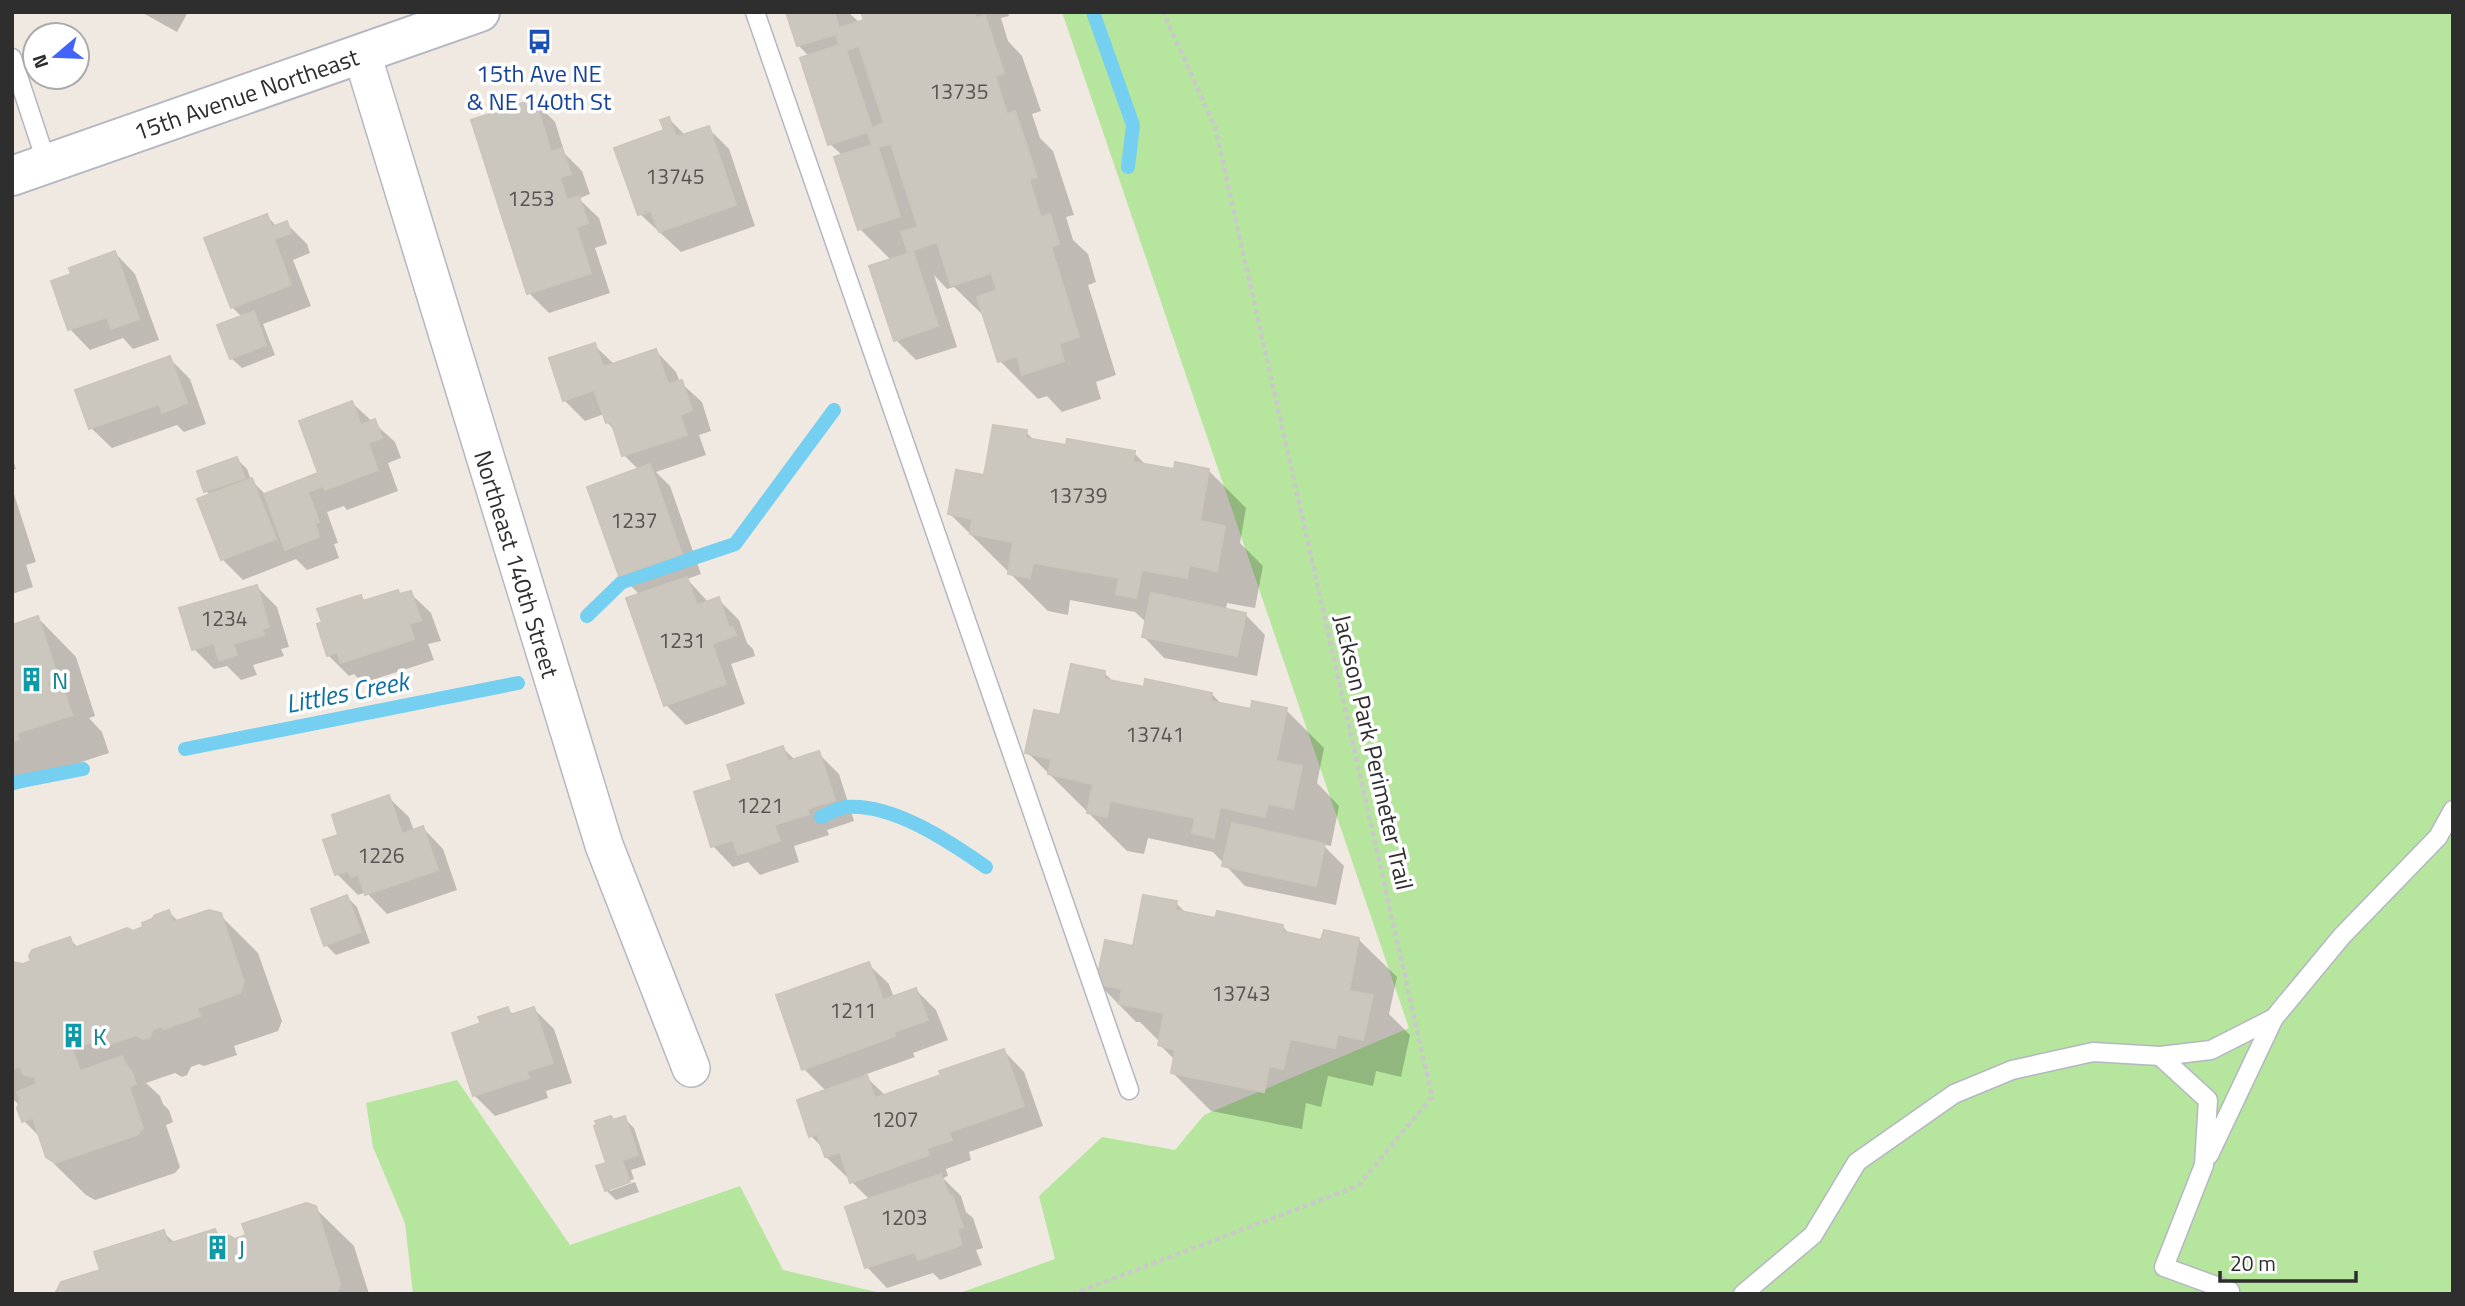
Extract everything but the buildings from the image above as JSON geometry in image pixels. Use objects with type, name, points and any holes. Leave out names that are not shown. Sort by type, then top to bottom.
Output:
[{"type":"main road","name":"15th Avenue Northeast","points":[[30,170],[480,12]]},
{"type":"street","name":"Northeast 140th Street","points":[[362,54],[604,845],[691,1068]]},
{"type":"lane","points":[[755,12],[1129,1090]]},
{"type":"lane","points":[[12,58],[30,170]]},
{"type":"lane","points":[[2230,1291],[2164,1267],[2204,1165],[2274,1018],[2342,936],[2438,837],[2453,810]]},
{"type":"lane","points":[[1743,1294],[1813,1236],[1857,1162],[1954,1094],[2012,1070],[2093,1052],[2160,1056],[2211,1050],[2274,1018]]},
{"type":"lane","points":[[2160,1056],[2208,1100],[2204,1165]]},
{"type":"path","name":"Jackson Park Perimeter Trail","points":[[1072,1294],[1358,1186],[1433,1097],[1215,127],[1163,12]]},
{"type":"green space","points":[[1062,12],[2453,12],[2453,1294],[957,1294],[1055,1259],[1039,1196],[1102,1137],[1175,1150],[1204,1115],[1409,1028]]},
{"type":"green space","points":[[457,1080],[570,1245],[740,1186],[783,1270],[885,1294],[413,1294],[405,1223],[373,1147],[366,1103]]},
{"type":"waterway","name":"Littles Creek","points":[[1093,12],[1133,125],[1128,167]]},
{"type":"waterway","name":"Littles Creek","points":[[587,616],[622,582],[735,544],[834,410]]},
{"type":"waterway","name":"Littles Creek","points":[[185,749],[518,683]]},
{"type":"waterway","name":"Littles Creek","points":[[12,783],[83,769]]},
{"type":"waterway","points":[[821,817],[846,807],[883,811],[920,826],[986,867]]},
{"type":"place","name":"15th Ave NE & NE 140th St","points":[[539,42]]},
{"type":"place","name":"N","points":[[32,680]]},
{"type":"place","name":"K","points":[[73,1036]]},
{"type":"place","name":"J","points":[[218,1248]]}]
